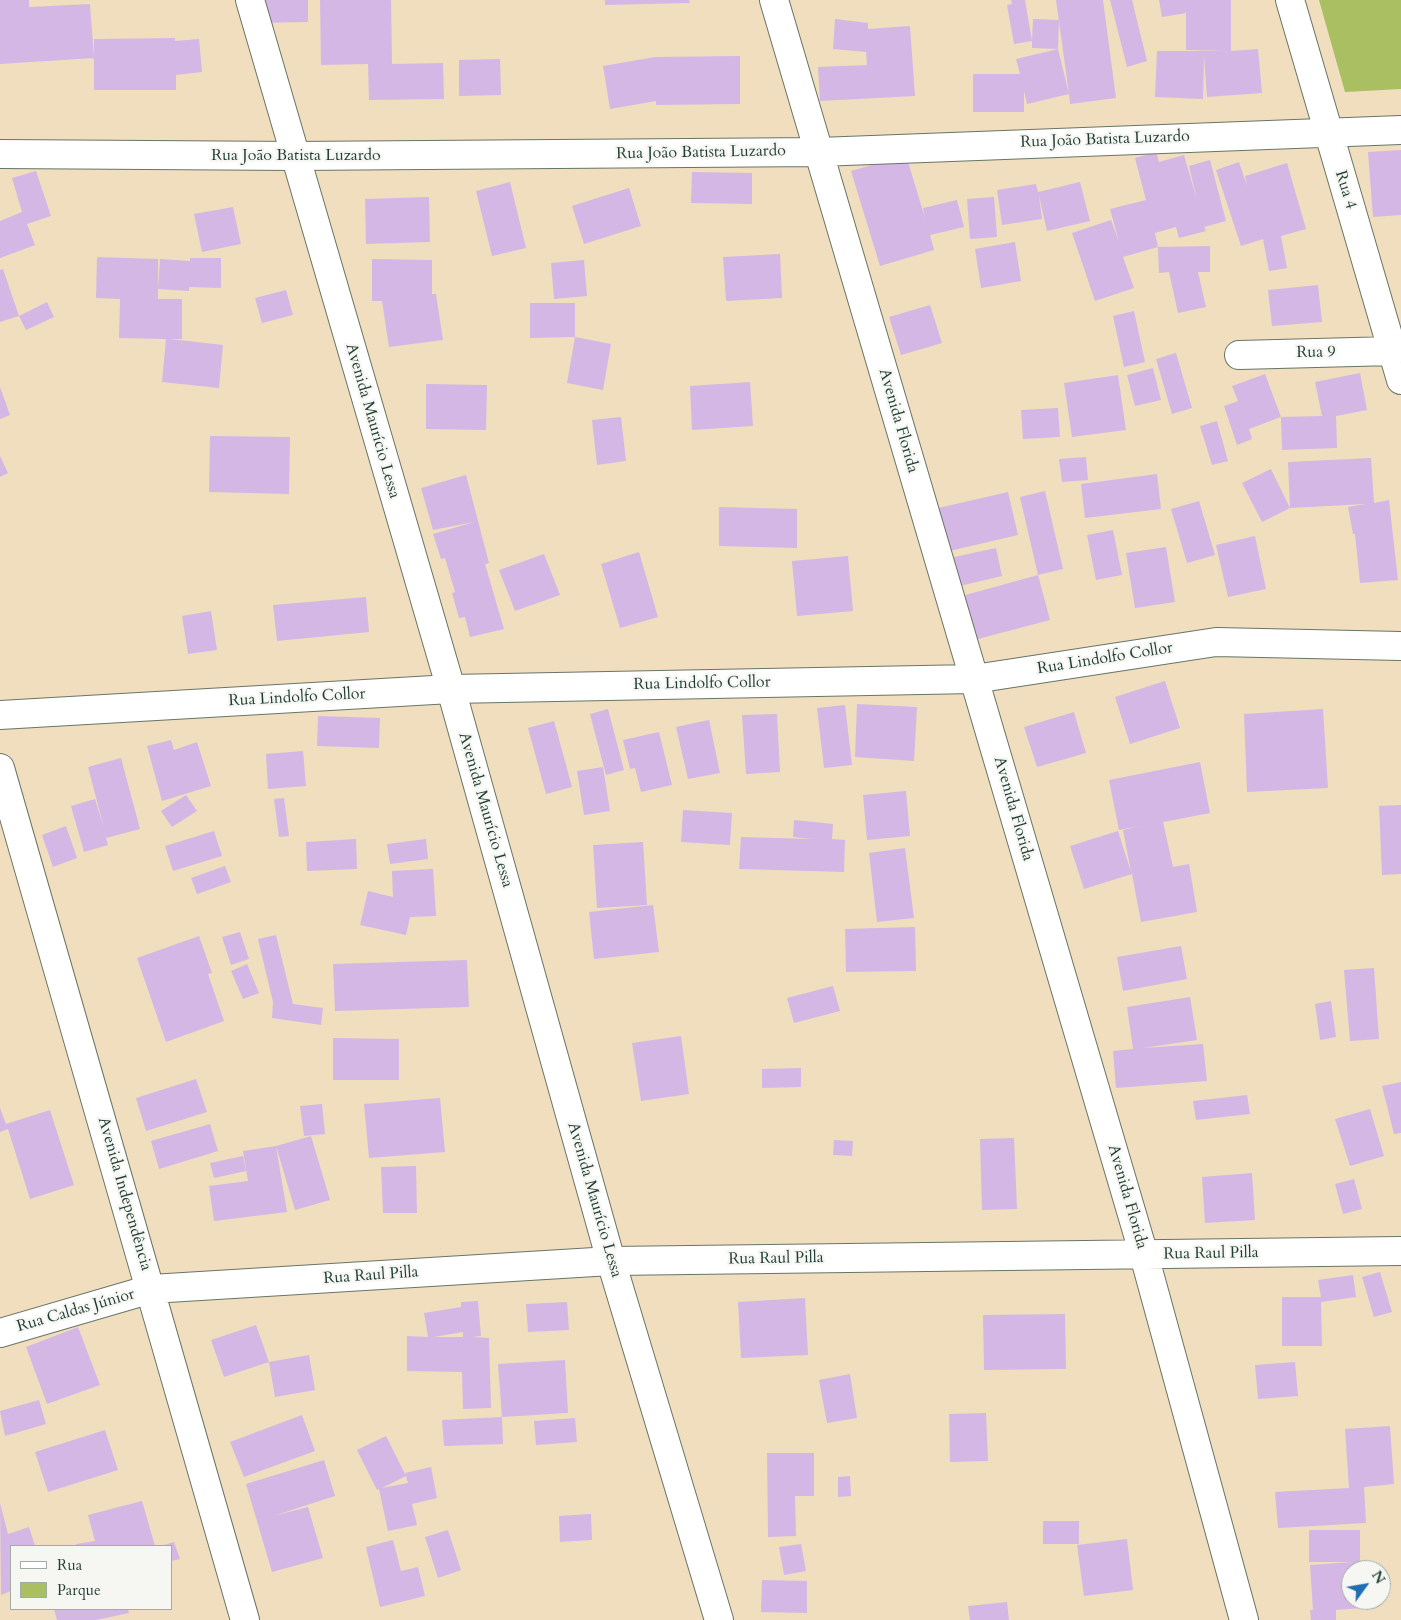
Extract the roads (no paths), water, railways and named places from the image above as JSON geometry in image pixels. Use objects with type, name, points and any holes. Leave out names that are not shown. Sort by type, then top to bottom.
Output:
[{"type":"street","name":"Avenida Maurício Lessa","points":[[250,0],[451,689],[611,1261],[719,1620]]},
{"type":"street","name":"Avenida Florida","points":[[774,0],[1144,1255],[1244,1620]]},
{"type":"street","name":"Rua 4","points":[[1290,0],[1401,380]]},
{"type":"street","name":"Rua João Batista Luzardo","points":[[0,154],[295,156],[819,152],[1327,131],[1401,130]]},
{"type":"street","name":"Rua 9","points":[[1239,355],[1393,352]]},
{"type":"street","name":"Rua Lindolfo Collor","points":[[0,715],[451,689],[974,679],[1216,642],[1401,646]]},
{"type":"street","name":"Avenida Independência","points":[[0,768],[245,1620]]},
{"type":"street","name":"Rua Raul Pilla","points":[[151,1289],[611,1261],[1401,1251]]},
{"type":"street","name":"Rua Caldas Júnior","points":[[0,1332],[151,1289]]}]
